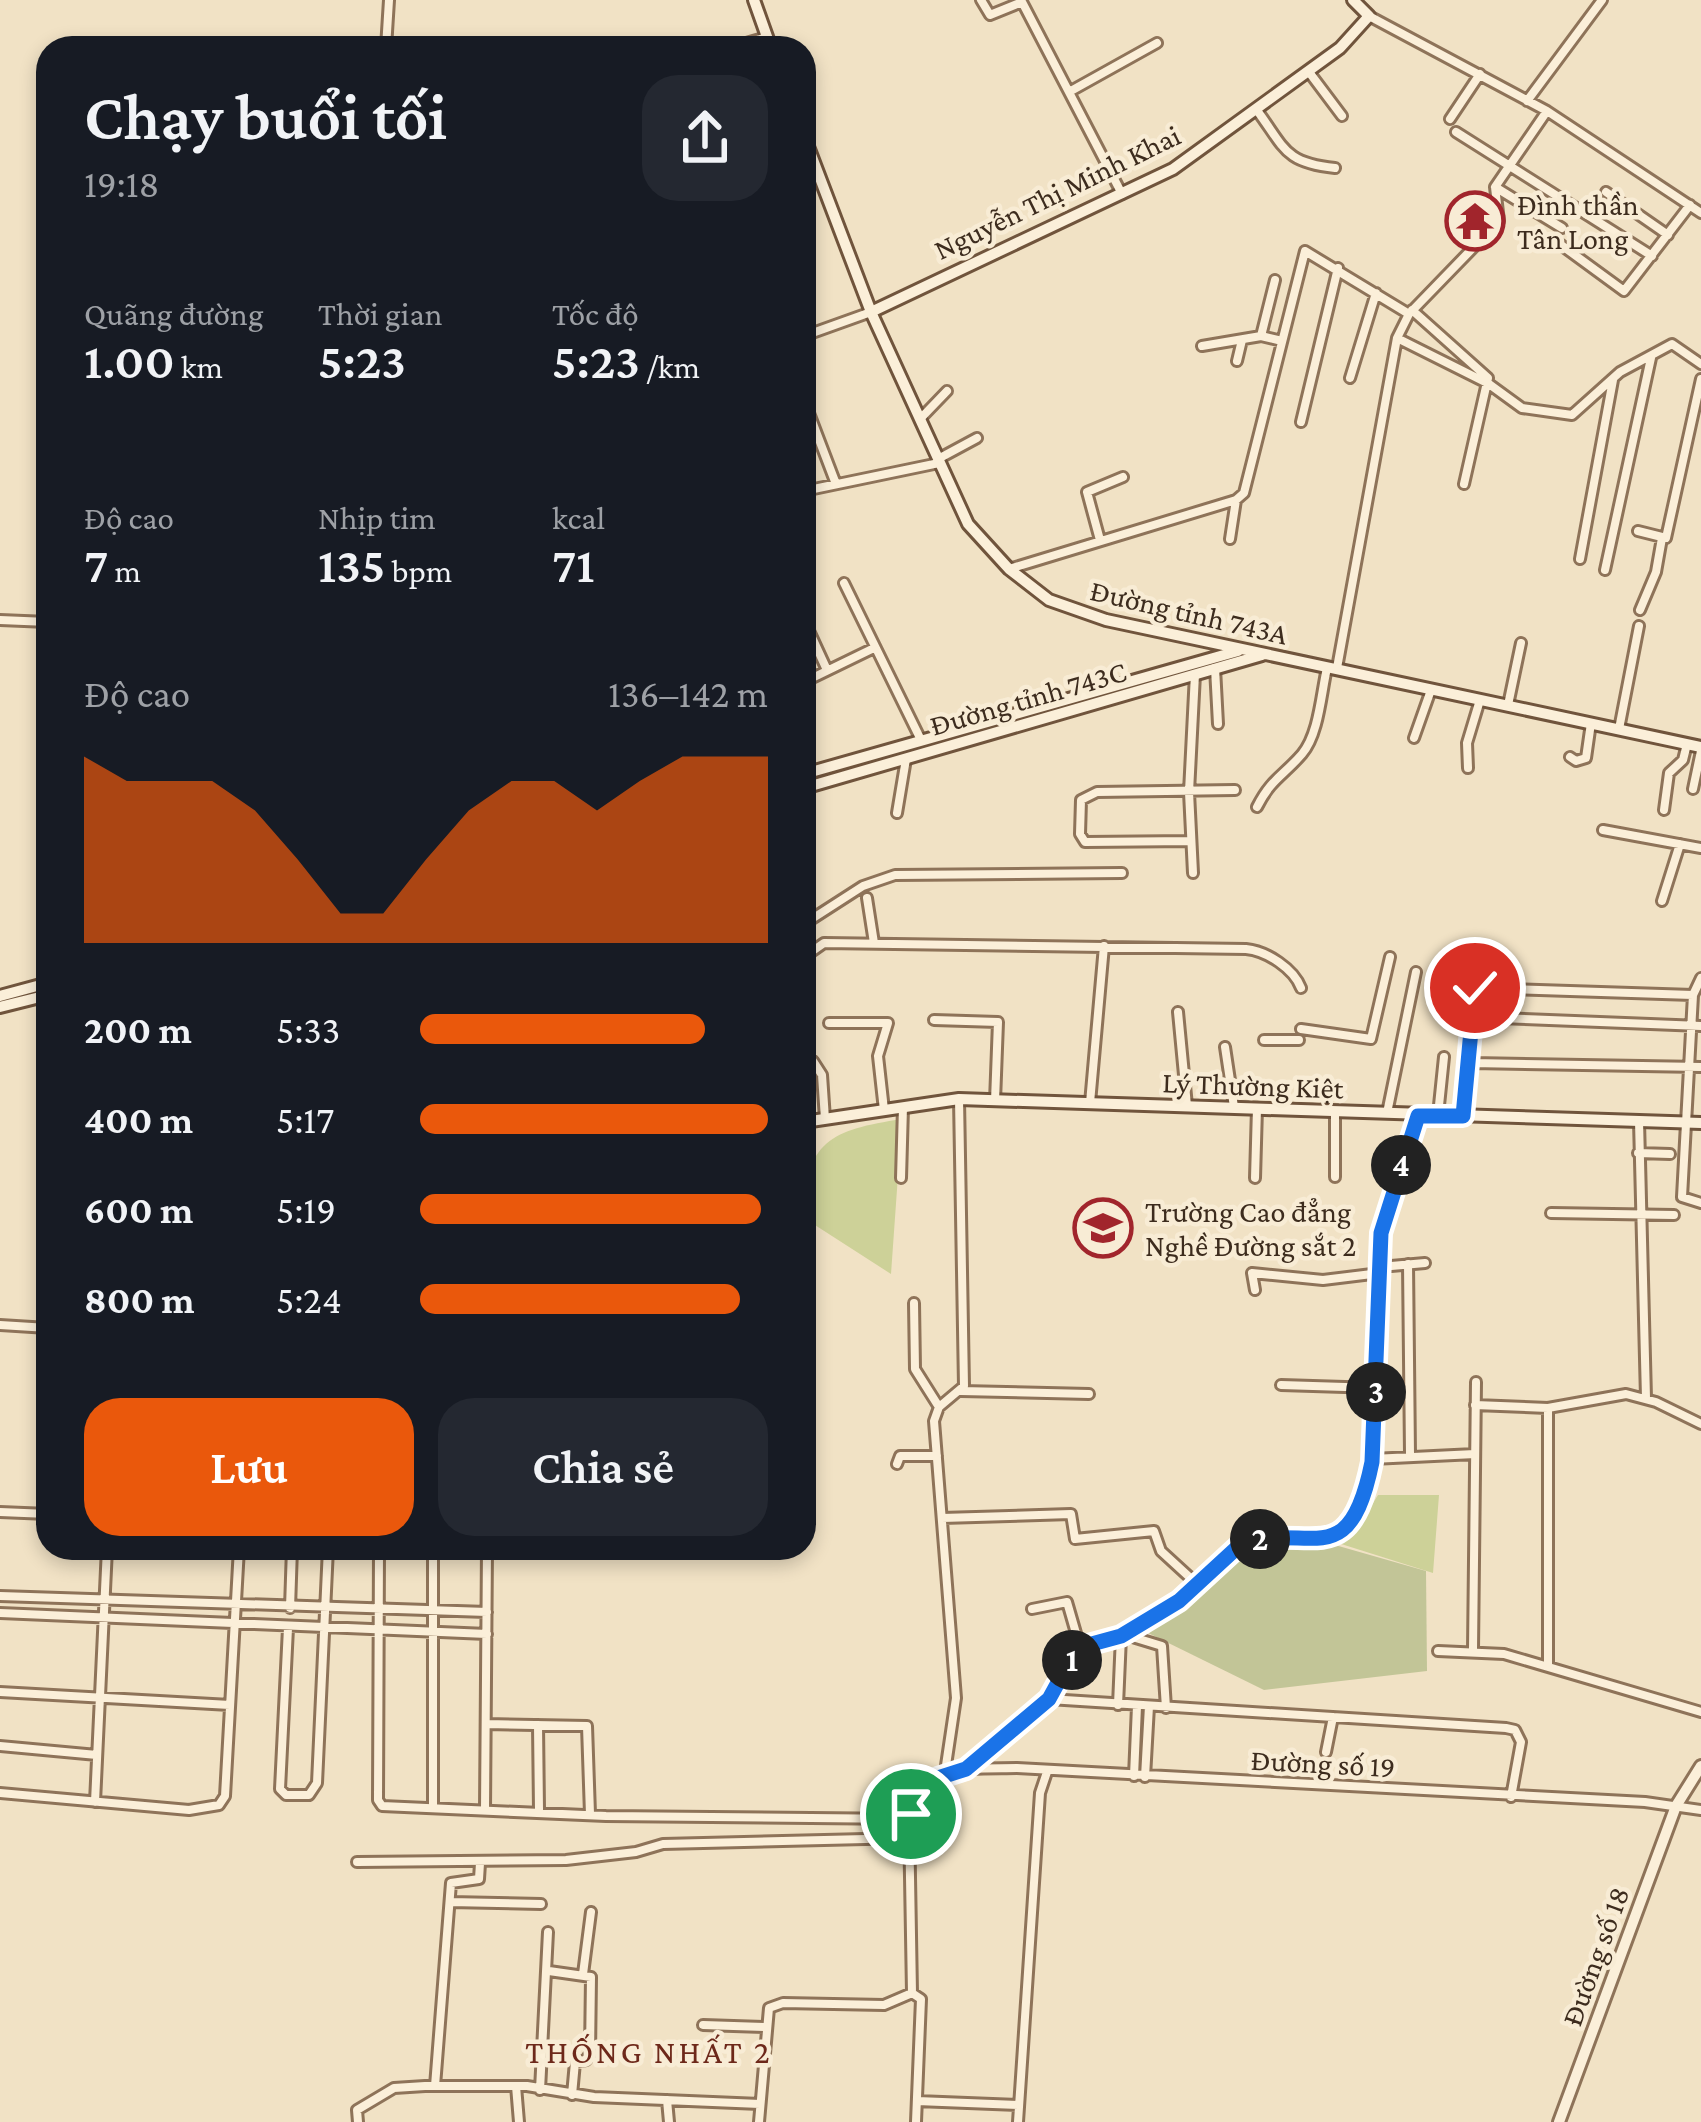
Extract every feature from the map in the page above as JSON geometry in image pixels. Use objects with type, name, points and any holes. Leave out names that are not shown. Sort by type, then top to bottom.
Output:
[{"type":"main road","points":[[754,0],[767,36]]},
{"type":"main road","points":[[1353,0],[1369,16]]},
{"type":"main road","name":"Nguyễn Thị Minh Khai","points":[[871,312],[1172,169],[1340,48],[1369,16]]},
{"type":"main road","name":"Đường tỉnh 743A","points":[[816,168],[871,312],[968,524],[1009,569],[1065,608],[1696,747]]},
{"type":"main road","points":[[1209,642],[1218,664]]},
{"type":"main road","name":"Đường tỉnh 743C","points":[[816,785],[1196,674],[1241,650]]},
{"type":"main road","name":"Đường tỉnh 743C","points":[[816,771],[1264,654]]},
{"type":"main road","points":[[0,1007],[36,988]]},
{"type":"main road","points":[[0,996],[36,996]]},
{"type":"main road","name":"Lý Thường Kiệt","points":[[816,1120],[959,1099],[1701,1123]]},
{"type":"main road","name":"Đường số 18","points":[[1559,2122],[1676,1806],[1701,1766]]},
{"type":"street","points":[[386,36],[388,0]]},
{"type":"street","points":[[981,0],[990,15],[1022,1],[1122,194]]},
{"type":"street","points":[[1527,101],[1602,0]]},
{"type":"street","points":[[1369,16],[1547,111],[1701,213]]},
{"type":"street","points":[[1069,92],[1157,43]]},
{"type":"street","points":[[1309,72],[1342,116]]},
{"type":"street","points":[[1450,119],[1480,74]]},
{"type":"street","points":[[1256,108],[1292,158],[1302,165],[1335,168]]},
{"type":"street","points":[[1257,807],[1276,774],[1301,756],[1310,742],[1332,667],[1397,338],[1410,312],[1499,221],[1495,187],[1547,111]]},
{"type":"street","points":[[1456,132],[1652,256]]},
{"type":"street","points":[[1495,187],[1562,227]]},
{"type":"street","points":[[1606,192],[1668,235]]},
{"type":"street","points":[[1557,242],[1624,291],[1690,205]]},
{"type":"street","points":[[1230,539],[1236,500],[1249,483],[1305,250],[1410,312],[1486,374],[1489,384],[1464,484]]},
{"type":"street","points":[[1300,422],[1338,268]]},
{"type":"street","points":[[1261,336],[1275,280]]},
{"type":"street","points":[[1350,378],[1376,293]]},
{"type":"street","points":[[816,332],[871,312]]},
{"type":"street","points":[[1202,346],[1261,336],[1282,341]]},
{"type":"street","points":[[1397,338],[1489,384],[1522,408],[1572,415],[1613,379],[1672,344],[1701,364]]},
{"type":"street","points":[[1237,361],[1242,340]]},
{"type":"street","points":[[1604,570],[1652,357]]},
{"type":"street","points":[[1580,560],[1613,379]]},
{"type":"street","points":[[1640,610],[1656,572],[1701,379]]},
{"type":"street","points":[[921,418],[947,391]]},
{"type":"street","points":[[816,432],[836,484]]},
{"type":"street","points":[[816,488],[938,461],[977,438]]},
{"type":"street","points":[[1100,540],[1088,492],[1123,477]]},
{"type":"street","points":[[1009,569],[1236,500]]},
{"type":"street","points":[[1638,531],[1662,538]]},
{"type":"street","points":[[844,583],[922,741]]},
{"type":"street","points":[[0,620],[36,622]]},
{"type":"street","points":[[1619,729],[1639,626]]},
{"type":"street","points":[[1508,705],[1521,643]]},
{"type":"street","points":[[816,646],[827,670]]},
{"type":"street","points":[[816,676],[874,648]]},
{"type":"street","points":[[1218,664],[1218,724]]},
{"type":"street","points":[[1193,873],[1189,792],[1196,674]]},
{"type":"street","points":[[1414,738],[1431,688]]},
{"type":"street","points":[[1468,768],[1467,743],[1480,699]]},
{"type":"street","points":[[1570,757],[1576,761],[1586,758],[1591,723]]},
{"type":"street","points":[[1693,788],[1696,747]]},
{"type":"street","points":[[1664,810],[1669,773],[1696,747]]},
{"type":"street","points":[[897,812],[906,759]]},
{"type":"street","points":[[1191,841],[1085,842],[1080,834],[1081,800],[1097,792],[1235,790]]},
{"type":"street","points":[[1603,830],[1701,848]]},
{"type":"street","points":[[1662,901],[1680,844]]},
{"type":"street","points":[[816,916],[862,886],[895,875],[1121,873]]},
{"type":"street","points":[[867,898],[874,943]]},
{"type":"street","points":[[816,949],[824,943],[874,943],[1258,950],[1299,980],[1301,988]]},
{"type":"street","points":[[1090,1103],[1104,946]]},
{"type":"street","points":[[1264,1040],[1300,1034],[1371,1039],[1390,957]]},
{"type":"street","points":[[1386,1114],[1416,973]]},
{"type":"street","points":[[1701,978],[1694,995],[1697,1025],[1688,1066],[1682,1198],[1701,1202]]},
{"type":"street","points":[[1463,1116],[1472,1063],[1475,988],[1694,995]]},
{"type":"street","points":[[1178,1012],[1187,1106]]},
{"type":"street","points":[[1474,1017],[1697,1025]]},
{"type":"street","points":[[934,1020],[998,1022],[995,1101]]},
{"type":"street","points":[[830,1023],[889,1024],[878,1056],[884,1110]]},
{"type":"street","points":[[1225,1047],[1234,1107]]},
{"type":"street","points":[[1438,1116],[1444,1058]]},
{"type":"street","points":[[1472,1063],[1701,1067]]},
{"type":"street","points":[[816,1066],[822,1076],[825,1119]]},
{"type":"street","points":[[912,1993],[909,1819],[919,1796],[945,1773],[956,1698],[934,1421],[939,1406],[964,1386],[959,1099]]},
{"type":"street","points":[[901,1178],[903,1107]]},
{"type":"street","points":[[1255,1178],[1258,1108]]},
{"type":"street","points":[[1335,1112],[1335,1177]]},
{"type":"street","points":[[966,1769],[1049,1699],[1080,1647],[1123,1635],[1179,1601],[1242,1543],[1335,1537],[1362,1498],[1372,1459],[1385,1215],[1418,1116]]},
{"type":"street","points":[[1639,1121],[1646,1398]]},
{"type":"street","points":[[1638,1154],[1670,1154]]},
{"type":"street","points":[[1552,1213],[1674,1215]]},
{"type":"street","points":[[1255,1290],[1252,1273],[1323,1280],[1425,1263]]},
{"type":"street","points":[[1408,1264],[1410,1454]]},
{"type":"street","points":[[914,1303],[915,1369],[939,1406]]},
{"type":"street","points":[[0,1325],[36,1327]]},
{"type":"street","points":[[1473,1650],[1475,1382]]},
{"type":"street","points":[[1281,1384],[1377,1388]]},
{"type":"street","points":[[960,1391],[1089,1394]]},
{"type":"street","points":[[1475,1406],[1548,1408],[1626,1394],[1646,1398],[1701,1424]]},
{"type":"street","points":[[1548,1408],[1549,1666]]},
{"type":"street","points":[[1372,1459],[1475,1454]]},
{"type":"street","points":[[897,1464],[900,1456],[937,1456]]},
{"type":"street","points":[[0,1512],[36,1514]]},
{"type":"street","points":[[943,1518],[1071,1514],[1074,1539],[1154,1531],[1161,1551],[1197,1584]]},
{"type":"street","points":[[95,1802],[106,1560]]},
{"type":"street","points":[[0,1793],[189,1810],[219,1805],[224,1796],[237,1560]]},
{"type":"street","points":[[290,1608],[292,1560]]},
{"type":"street","points":[[288,1628],[279,1781],[286,1795],[309,1795],[317,1783],[328,1560]]},
{"type":"street","points":[[379,1560],[378,1799],[382,1806],[909,1819]]},
{"type":"street","points":[[433,1560],[433,1808]]},
{"type":"street","points":[[485,1810],[488,1560]]},
{"type":"street","points":[[0,1596],[487,1612]]},
{"type":"street","points":[[1032,1609],[1067,1602],[1080,1647]]},
{"type":"street","points":[[0,1613],[487,1634]]},
{"type":"street","points":[[1118,1705],[1123,1635]]},
{"type":"street","points":[[1123,1635],[1162,1646],[1166,1708]]},
{"type":"street","points":[[1438,1651],[1473,1650],[1549,1666],[1701,1712]]},
{"type":"street","points":[[0,1692],[230,1705]]},
{"type":"street","points":[[1049,1699],[1515,1730],[1521,1742],[1511,1797]]},
{"type":"street","points":[[1137,1706],[1140,1776]]},
{"type":"street","points":[[1140,1776],[1149,1706]]},
{"type":"street","points":[[1326,1752],[1334,1717]]},
{"type":"street","points":[[486,1724],[589,1729],[590,1814]]},
{"type":"street","points":[[538,1725],[539,1810]]},
{"type":"street","points":[[0,1746],[97,1755]]},
{"type":"street","name":"Đường số 19","points":[[945,1773],[966,1769],[1140,1776],[1701,1810]]},
{"type":"street","points":[[1018,2122],[1040,1793],[1047,1772]]},
{"type":"street","points":[[357,1862],[480,1863],[636,1852],[663,1844],[907,1838]]},
{"type":"street","points":[[435,2086],[451,1883],[478,1879],[480,1863]]},
{"type":"street","points":[[450,1902],[541,1904]]},
{"type":"street","points":[[583,1974],[591,1912]]},
{"type":"street","points":[[541,2090],[548,1932]]},
{"type":"street","points":[[549,1972],[591,1978],[590,2054],[575,2062],[572,2095]]},
{"type":"street","points":[[759,2122],[769,2008],[884,2005],[912,1993]]},
{"type":"street","points":[[912,1993],[921,1999],[916,2122]]},
{"type":"street","points":[[703,2025],[765,2027]]},
{"type":"street","points":[[358,2122],[357,2110],[394,2088],[435,2086],[516,2086],[572,2095],[760,2104]]},
{"type":"street","points":[[516,2086],[519,2122]]},
{"type":"street","points":[[668,2100],[669,2122]]},
{"type":"street","points":[[916,2101],[1018,2105]]},
{"type":"green space","points":[[902,1119],[891,1274],[816,1226],[816,1156],[826,1144],[857,1128]]},
{"type":"green space","points":[[1378,1495],[1439,1495],[1433,1573],[1338,1543],[1360,1524]]},
{"type":"green space","points":[[1335,1545],[1426,1571],[1427,1671],[1264,1690],[1140,1629],[1243,1548]]},
{"type":"place","name":"Đình thần Tân Long","points":[[1475,221]]},
{"type":"place","name":"Trường Cao đẳng Nghề Đường sắt 2","points":[[1103,1228]]},
{"type":"district","name":"THỐNG NHẤT 2","points":[[649,2051]]},
{"type":"route","points":[[911,1814],[928,1786],[946,1772],[966,1769],[1049,1699],[1077,1648],[1121,1636],[1179,1601],[1235,1546],[1258,1539],[1327,1540],[1343,1527],[1362,1498],[1372,1462],[1385,1215],[1418,1116],[1463,1116],[1472,1063],[1475,988]]}]
